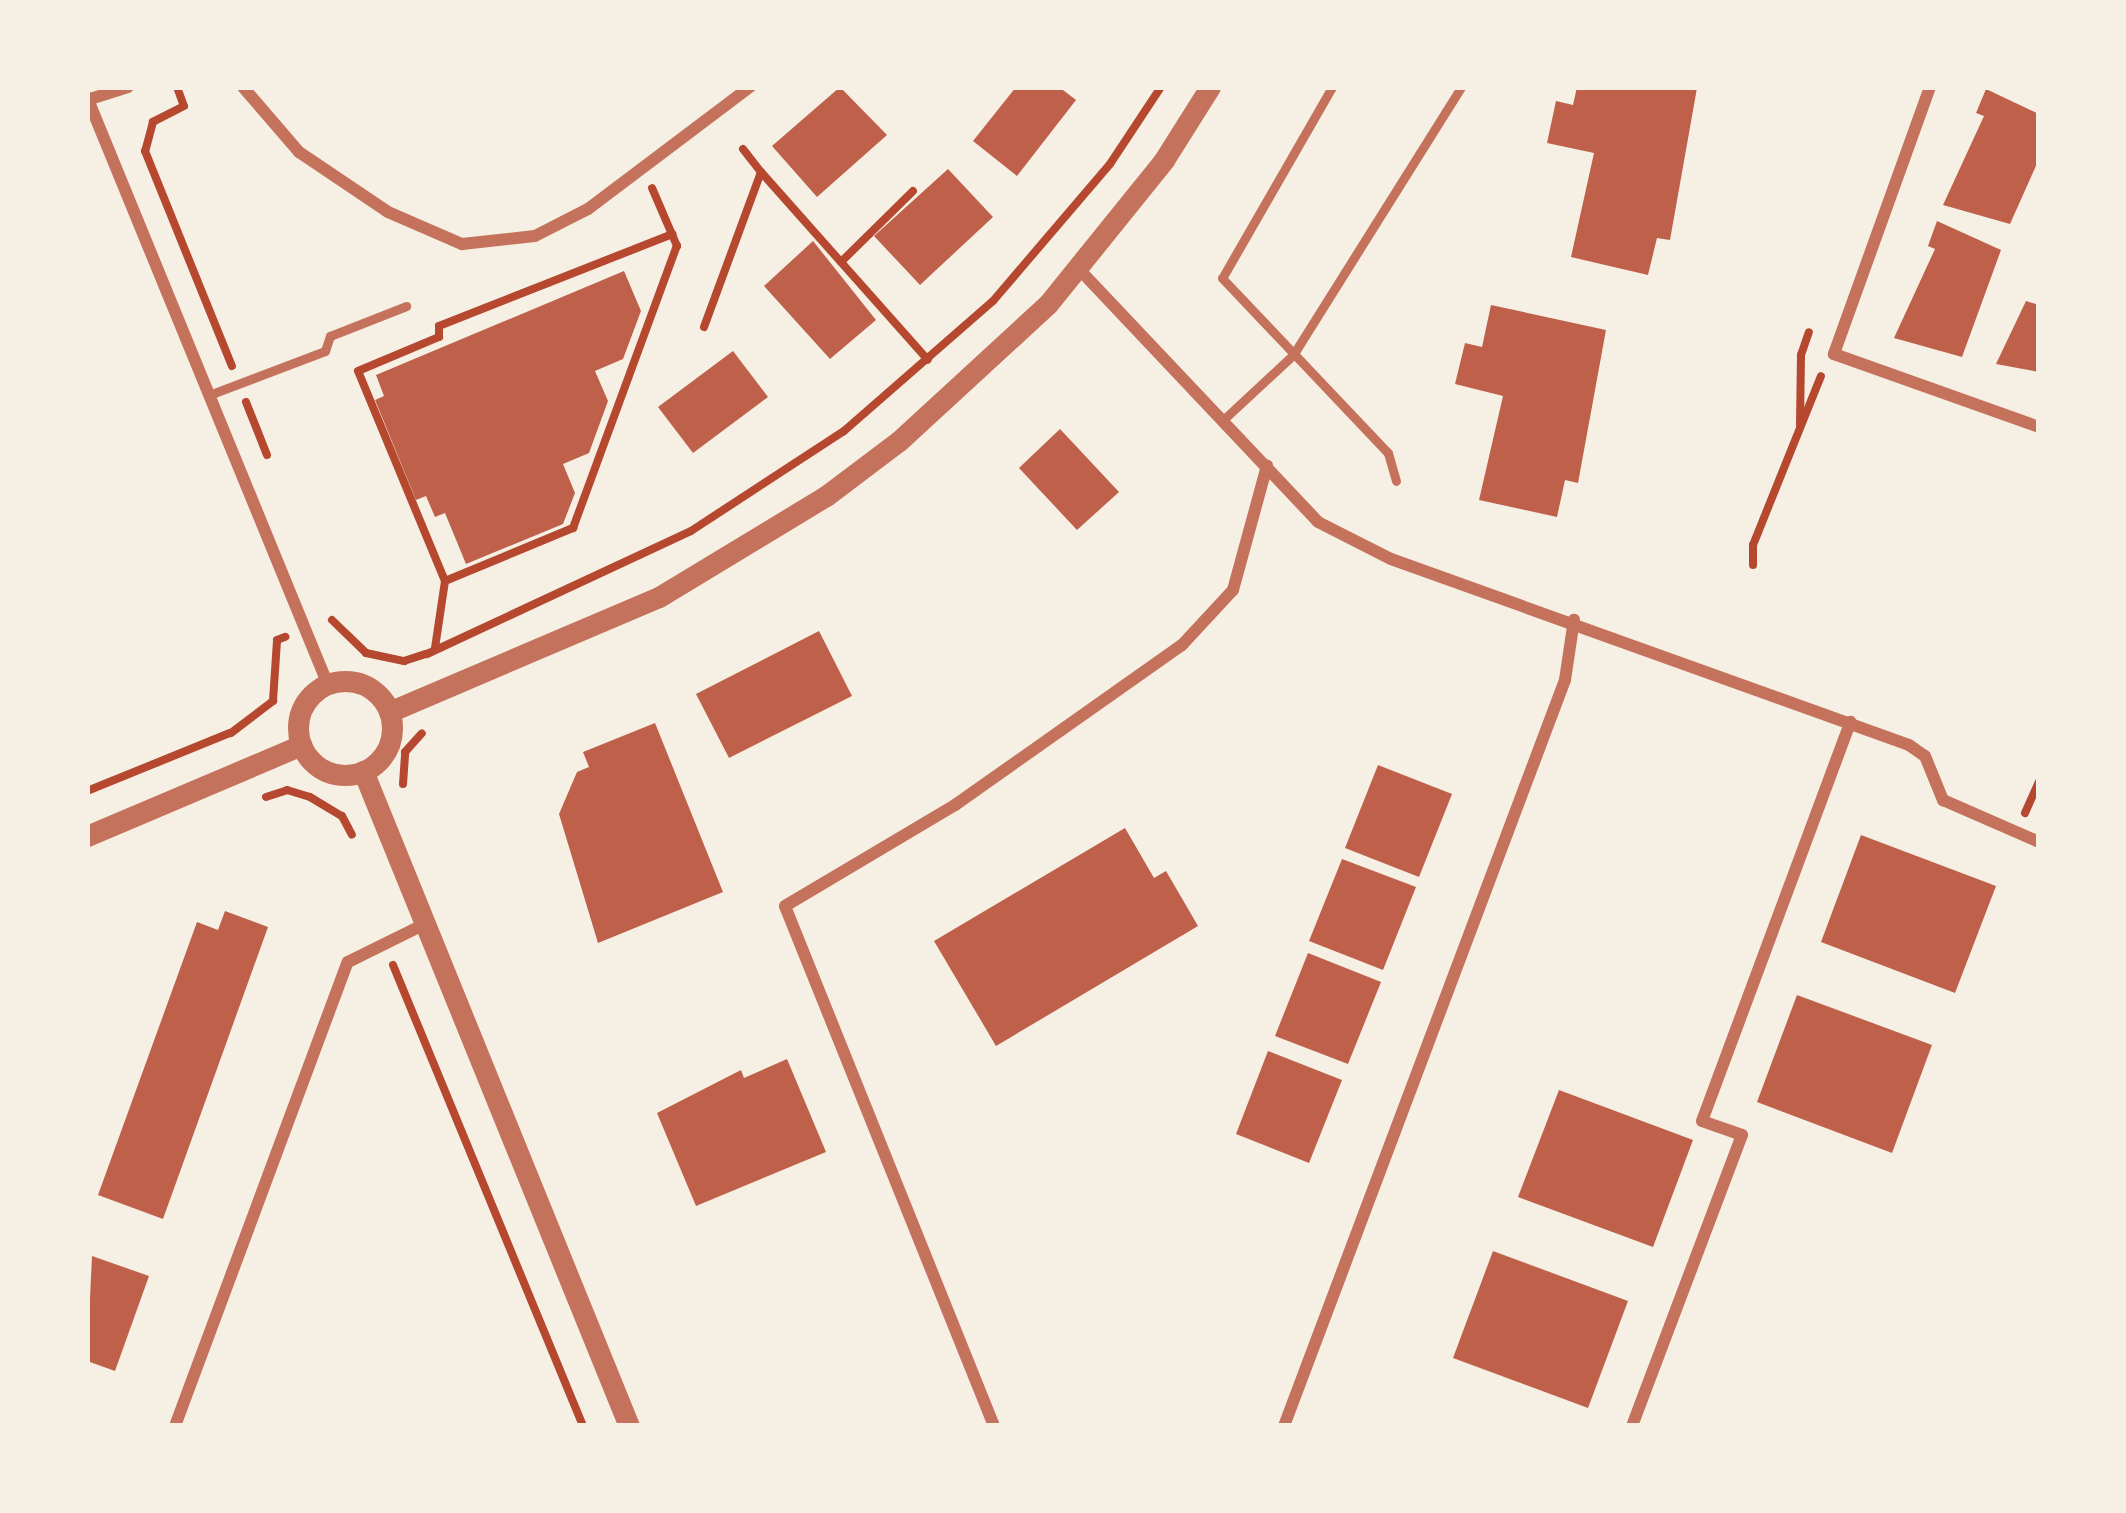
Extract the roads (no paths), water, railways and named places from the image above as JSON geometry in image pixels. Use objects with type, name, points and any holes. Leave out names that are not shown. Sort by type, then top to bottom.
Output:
[{"type":"street","points":[[128,87],[87,99],[328,685]]},
{"type":"street","points":[[243,87],[299,152],[388,212],[463,244],[535,236],[642,168],[750,87]]},
{"type":"street","points":[[389,712],[659,597],[826,496],[949,397],[1078,268],[1210,87]]},
{"type":"street","points":[[1930,87],[1834,355],[2039,427]]},
{"type":"street","points":[[1078,268],[1318,522],[1376,551],[1850,722],[1925,756],[1943,800],[2039,842]]},
{"type":"street","points":[[994,1426],[785,906],[955,805],[1182,645],[1233,590],[1267,466]]},
{"type":"street","points":[[1284,1426],[1564,680],[1574,620]]},
{"type":"street","points":[[328,685],[370,689],[389,712],[391,740],[363,772],[334,774],[301,745],[305,703],[328,685]]},
{"type":"street","points":[[1632,1426],[1742,1135],[1702,1121],[1850,722]]},
{"type":"street","points":[[87,836],[301,745]]},
{"type":"street","points":[[363,772],[629,1426]]},
{"type":"street","points":[[175,1426],[340,978],[348,962],[425,925]]},
{"type":"lane","points":[[1332,87],[1222,278],[1388,453],[1396,481]]},
{"type":"lane","points":[[1223,420],[1293,355],[1461,87]]},
{"type":"lane","points":[[208,394],[325,351],[330,337],[406,306]]}]
